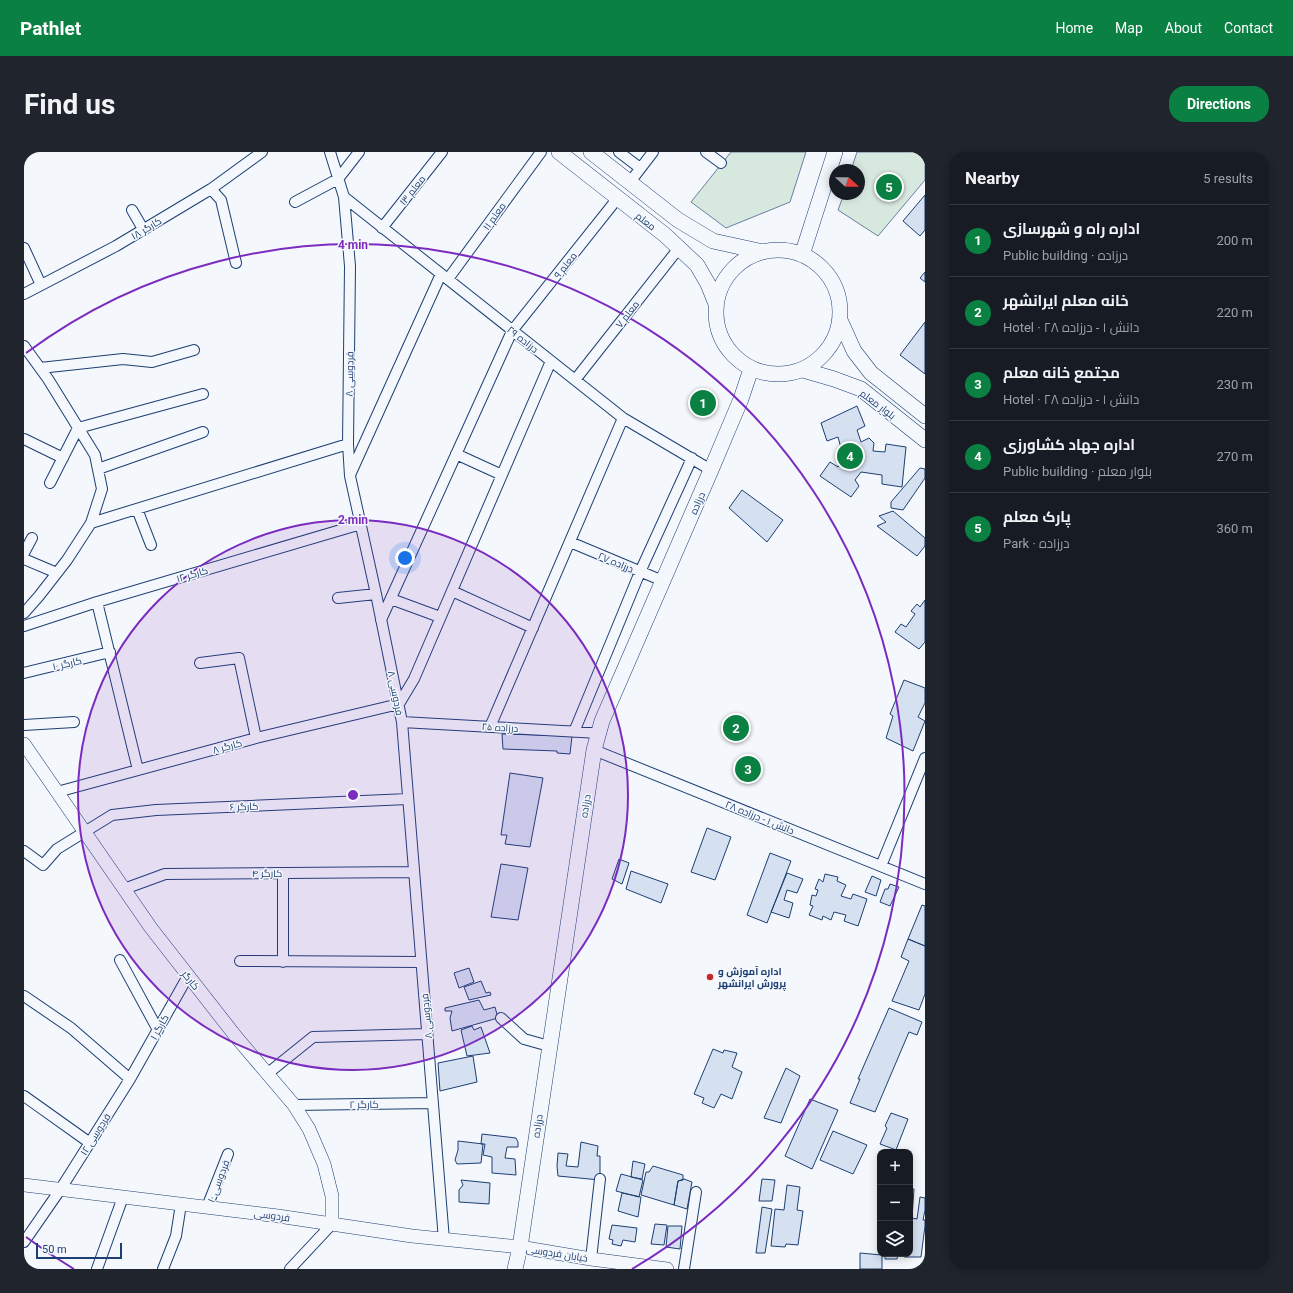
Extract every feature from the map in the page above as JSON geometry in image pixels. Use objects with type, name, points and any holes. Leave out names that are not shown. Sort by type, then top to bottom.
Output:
[{"type":"main road","name":"معلم","points":[[559,152],[665,235],[698,265],[716,304]]},
{"type":"main road","points":[[802,255],[834,152]]},
{"type":"main road","name":"معلم","points":[[596,156],[678,220],[713,241],[763,252]]},
{"type":"main road","points":[[588,176],[596,156]]},
{"type":"main road","points":[[771,250],[787,250],[802,255],[820,266],[836,288],[840,303],[840,320],[836,335],[828,349],[817,361],[803,370],[790,374],[777,375],[751,369],[738,360],[727,349],[720,335],[716,320],[716,304],[722,286],[732,271],[746,259],[763,252],[771,250]]},
{"type":"main road","name":"بلوار معلم","points":[[840,320],[854,351],[871,373],[925,416]]},
{"type":"main road","name":"درزاده","points":[[515,1269],[520,1247],[594,750],[602,721],[711,470],[741,399],[751,369]]},
{"type":"main road","name":"بلوار معلم","points":[[803,370],[861,389],[925,440]]},
{"type":"street","name":"کارگر ۱۸","points":[[24,294],[116,246],[211,189],[262,152]]},
{"type":"street","name":"فردوسی ۸","points":[[330,152],[344,198],[350,266],[348,444],[350,476],[402,722],[444,1240]]},
{"type":"street","points":[[295,202],[338,179],[359,152]]},
{"type":"street","name":"معلم ۱۳","points":[[382,228],[442,152]]},
{"type":"street","name":"معلم ۱۱","points":[[350,476],[444,277],[541,152]]},
{"type":"street","points":[[619,152],[640,168]]},
{"type":"street","points":[[630,182],[652,152]]},
{"type":"street","points":[[706,152],[721,163]]},
{"type":"street","points":[[211,189],[221,200],[236,263]]},
{"type":"street","name":"درزاده ۲۹","points":[[344,198],[623,418],[711,470]]},
{"type":"street","name":"معلم ۹","points":[[381,620],[512,330],[617,198]]},
{"type":"street","points":[[132,210],[143,229]]},
{"type":"street","points":[[24,248],[41,285]]},
{"type":"street","name":"معلم ۷","points":[[575,380],[679,248]]},
{"type":"street","points":[[24,613],[67,560],[91,523],[102,489],[95,455],[40,368],[25,350]]},
{"type":"street","points":[[40,368],[123,359],[152,362],[194,350]]},
{"type":"street","points":[[399,704],[414,679],[551,361]]},
{"type":"street","points":[[50,483],[78,428],[203,394]]},
{"type":"street","points":[[490,727],[623,418]]},
{"type":"street","points":[[98,469],[203,432]]},
{"type":"street","points":[[24,439],[63,458]]},
{"type":"street","points":[[91,523],[348,444]]},
{"type":"street","points":[[456,454],[502,475]]},
{"type":"street","points":[[574,732],[640,572],[692,458]]},
{"type":"street","points":[[137,509],[151,545]]},
{"type":"street","name":"کارگر ۱۲","points":[[24,626],[97,602],[360,524]]},
{"type":"street","points":[[24,553],[32,538]]},
{"type":"street","name":"درزاده ۲۷","points":[[570,542],[663,581]]},
{"type":"street","points":[[24,559],[57,572]]},
{"type":"street","points":[[452,591],[533,628]]},
{"type":"street","points":[[338,598],[376,594]]},
{"type":"street","points":[[390,599],[440,617]]},
{"type":"street","points":[[97,602],[138,770]]},
{"type":"street","name":"کارگر ۱۰","points":[[24,673],[110,652]]},
{"type":"street","points":[[200,663],[239,658],[256,738]]},
{"type":"street","name":"کارگر ۸","points":[[57,792],[256,738],[399,704]]},
{"type":"street","points":[[24,725],[74,722]]},
{"type":"street","name":"درزاده ۲۵","points":[[402,722],[599,733]]},
{"type":"street","name":"کارگر","points":[[24,744],[151,928],[237,1038],[294,1105],[309,1130],[324,1164],[332,1196],[332,1224]]},
{"type":"street","name":"دانش ۱ - درزاده ۲۸","points":[[594,750],[925,884]]},
{"type":"street","points":[[881,866],[925,758]]},
{"type":"street","name":"کارگر ۶","points":[[24,851],[44,865],[58,849],[112,815],[156,810],[408,799]]},
{"type":"street","name":"کارگر ۴","points":[[124,889],[165,874],[414,872]]},
{"type":"street","points":[[283,873],[283,962]]},
{"type":"street","points":[[120,960],[158,1030]]},
{"type":"street","points":[[240,961],[421,962]]},
{"type":"street","name":"کارگر ۱","points":[[130,1079],[188,976]]},
{"type":"street","points":[[24,996],[71,1028],[130,1079]]},
{"type":"street","points":[[502,1018],[524,1039],[549,1046]]},
{"type":"street","points":[[268,1074],[313,1037],[427,1034]]},
{"type":"street","name":"فردوسی ۱۲","points":[[24,1242],[60,1190],[130,1079]]},
{"type":"street","points":[[24,1096],[90,1143]]},
{"type":"street","name":"کارگر ۲","points":[[294,1105],[433,1103]]},
{"type":"street","name":"فردوسی ۱۰","points":[[207,1207],[228,1154]]},
{"type":"street","points":[[592,1259],[600,1179]]},
{"type":"street","name":"فردوسی","points":[[24,1185],[278,1216],[444,1240],[520,1247]]},
{"type":"street","points":[[684,1269],[696,1192]]},
{"type":"street","points":[[97,1269],[123,1197]]},
{"type":"street","points":[[163,1269],[176,1236],[181,1204]]},
{"type":"street","points":[[290,1269],[332,1224]]},
{"type":"street","name":"خیابان فردوسی","points":[[520,1247],[592,1259],[616,1266],[667,1269]]},
{"type":"shaded area","points":[[731,152],[806,152],[790,202],[726,228],[691,202]]},
{"type":"shaded area","points":[[857,152],[925,152],[925,180],[878,236],[838,210],[842,200],[865,200],[865,164],[853,164]]},
{"type":"building","points":[[925,195],[925,230],[920,236],[903,221]]},
{"type":"building","points":[[925,272],[925,282],[920,278]]},
{"type":"building","points":[[925,322],[925,374],[900,355]]},
{"type":"building","points":[[857,406],[865,426],[857,430],[861,442],[869,438],[874,443],[873,451],[885,452],[886,444],[906,447],[902,487],[882,484],[882,475],[861,472],[855,480],[859,486],[851,497],[820,476],[830,462],[838,467],[844,459],[838,437],[827,441],[821,423]]},
{"type":"building","points":[[920,468],[925,469],[925,478],[903,510],[891,508],[891,502]]},
{"type":"building","points":[[742,490],[783,520],[767,542],[729,508]]},
{"type":"building","points":[[893,511],[925,538],[925,546],[917,556],[877,526],[886,522],[879,516]]},
{"type":"building","points":[[925,600],[925,642],[919,649],[895,632],[901,624],[906,627],[915,614],[911,611],[917,604],[920,607]]},
{"type":"building","points":[[904,680],[925,688],[925,703],[918,717],[925,721],[913,751],[886,738],[893,716],[890,714]]},
{"type":"building","points":[[502,734],[572,736],[570,754],[557,753],[557,751],[503,749]]},
{"type":"building","points":[[510,773],[543,778],[530,847],[505,844],[507,835],[501,835]]},
{"type":"building","points":[[707,828],[731,837],[715,880],[691,872]]},
{"type":"building","points":[[770,853],[791,861],[767,923],[747,915]]},
{"type":"building","points":[[619,859],[629,863],[622,884],[612,879]]},
{"type":"building","points":[[501,864],[528,868],[518,920],[491,917]]},
{"type":"building","points":[[631,871],[668,884],[661,903],[626,889]]},
{"type":"building","points":[[787,873],[803,879],[797,893],[787,890],[784,900],[793,903],[789,918],[771,912]]},
{"type":"building","points":[[825,874],[838,877],[837,881],[846,885],[841,896],[851,899],[853,894],[867,899],[858,926],[844,921],[846,915],[834,912],[831,920],[823,916],[822,920],[809,915],[813,906],[810,905],[812,895],[816,896],[818,890],[815,889],[819,879],[823,882]]},
{"type":"building","points":[[872,876],[881,880],[876,896],[865,892]]},
{"type":"building","points":[[890,884],[899,887],[890,906],[880,902],[885,889],[888,889]]},
{"type":"building","points":[[922,905],[925,906],[925,946],[908,939]]},
{"type":"building","points":[[908,939],[925,946],[925,994],[919,1010],[892,1001],[909,961],[901,957]]},
{"type":"building","points":[[469,968],[474,982],[459,988],[454,973]]},
{"type":"building","points":[[481,981],[486,993],[490,992],[491,995],[469,1000],[464,987]]},
{"type":"building","points":[[479,1000],[484,1010],[495,1007],[498,1018],[452,1031],[450,1018],[452,1011],[445,1011],[445,1008]]},
{"type":"building","points":[[889,1008],[922,1022],[917,1035],[909,1032],[875,1112],[850,1103],[860,1079],[858,1079]]},
{"type":"building","points":[[472,1026],[474,1030],[481,1027],[490,1053],[467,1056],[461,1030]]},
{"type":"building","points":[[713,1049],[723,1053],[724,1050],[737,1053],[732,1067],[742,1072],[732,1099],[721,1094],[714,1108],[702,1103],[704,1098],[694,1094]]},
{"type":"building","points":[[473,1056],[477,1082],[440,1091],[438,1063]]},
{"type":"building","points":[[786,1068],[800,1076],[781,1123],[764,1118]]},
{"type":"building","points":[[810,1099],[838,1110],[812,1169],[785,1156]]},
{"type":"building","points":[[891,1113],[908,1119],[896,1149],[880,1144],[887,1128],[885,1126]]},
{"type":"building","points":[[833,1131],[867,1145],[853,1174],[820,1160]]},
{"type":"building","points":[[482,1134],[516,1138],[518,1147],[507,1147],[505,1158],[515,1159],[516,1175],[492,1173],[492,1157],[483,1155],[485,1144],[481,1144]]},
{"type":"building","points":[[458,1141],[483,1144],[481,1163],[457,1164],[455,1160],[458,1150]]},
{"type":"building","points":[[581,1142],[598,1146],[597,1156],[600,1156],[600,1180],[558,1176],[558,1153],[568,1154],[566,1166],[578,1167]]},
{"type":"building","points":[[633,1161],[645,1164],[642,1179],[631,1177]]},
{"type":"building","points":[[653,1166],[683,1175],[683,1180],[678,1181],[674,1205],[641,1195],[646,1172],[649,1172]]},
{"type":"building","points":[[621,1174],[643,1180],[639,1197],[616,1191]]},
{"type":"building","points":[[684,1179],[692,1182],[687,1209],[674,1205],[678,1181]]},
{"type":"building","points":[[762,1179],[775,1180],[772,1201],[759,1201]]},
{"type":"building","points":[[461,1180],[490,1183],[489,1204],[459,1202],[459,1190],[463,1185]]},
{"type":"building","points":[[787,1185],[800,1187],[797,1210],[803,1211],[798,1245],[786,1244],[785,1247],[771,1246],[775,1209],[784,1210]]},
{"type":"building","points":[[622,1193],[641,1197],[638,1217],[618,1211]]},
{"type":"building","points":[[920,1197],[925,1198],[923,1220],[925,1220],[925,1226],[921,1257],[913,1257],[913,1218],[917,1219]]},
{"type":"building","points":[[762,1207],[772,1209],[765,1253],[756,1253]]},
{"type":"building","points":[[655,1224],[667,1225],[664,1245],[651,1244]]},
{"type":"building","points":[[612,1225],[637,1228],[635,1242],[623,1240],[621,1246],[612,1244],[613,1240],[609,1239]]},
{"type":"building","points":[[668,1226],[682,1226],[680,1249],[666,1247]]},
{"type":"building","points":[[860,1253],[877,1255],[877,1257],[882,1257],[882,1269],[860,1269]]},
{"type":"building","points":[[885,1257],[897,1257],[897,1259],[885,1259]]},
{"type":"place","name":"پارک معلم","points":[[889,187]]},
{"type":"place","name":"اداره راه و شهرسازی","points":[[703,403]]},
{"type":"place","name":"اداره جهاد کشاورزی","points":[[850,456]]},
{"type":"place","name":"خانه معلم ایرانشهر","points":[[736,728]]},
{"type":"place","name":"مجتمع خانه معلم","points":[[748,769]]},
{"type":"place","name":"اداره آموزش و پرورش ایرانشهر","points":[[710,977]]}]
